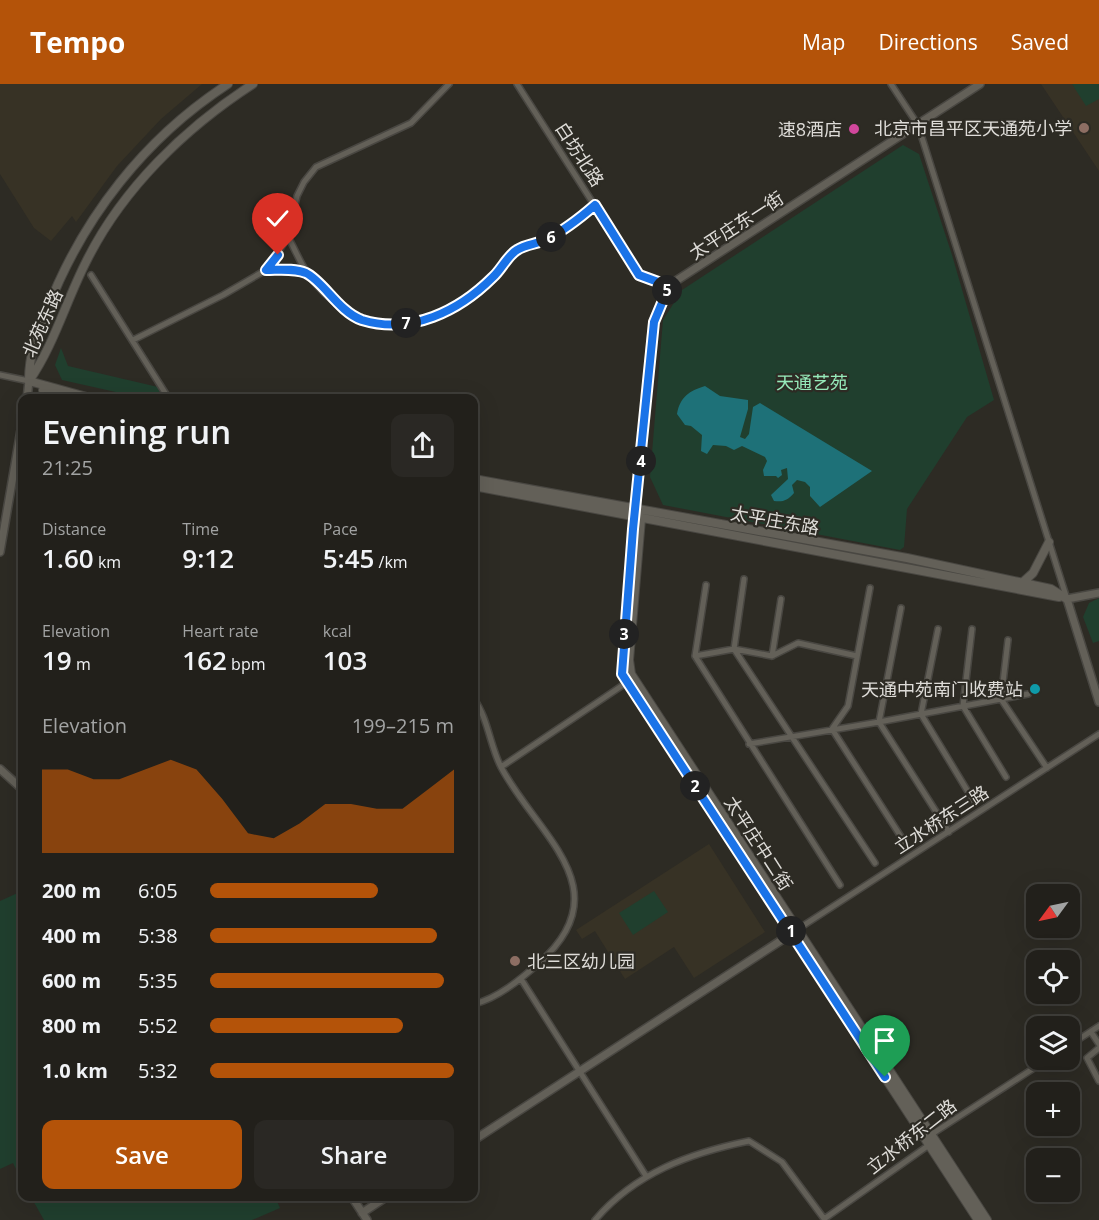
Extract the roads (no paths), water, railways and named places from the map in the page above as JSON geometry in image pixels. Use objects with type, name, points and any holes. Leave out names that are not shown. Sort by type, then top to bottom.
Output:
[{"type":"main road","name":"北苑东路","points":[[29,381],[31,349],[55,290],[75,251],[112,191],[166,132],[228,84]]},
{"type":"main road","name":"北苑东路","points":[[29,381],[46,353],[87,259],[130,194],[202,120],[253,84]]},
{"type":"main road","points":[[29,381],[51,394]]},
{"type":"main road","points":[[29,381],[76,394]]},
{"type":"main road","name":"太平庄东路","points":[[478,480],[637,515],[907,558],[1051,589],[1067,599]]},
{"type":"main road","name":"太平庄东路","points":[[478,487],[637,515],[1067,599]]},
{"type":"main road","name":"太平庄中二街","points":[[637,515],[622,666],[987,1220]]},
{"type":"main road","points":[[1022,583],[1033,573],[1049,542]]},
{"type":"main road","name":"太平庄中二街","points":[[795,931],[978,1220]]},
{"type":"street","points":[[133,340],[224,295],[266,270],[288,237],[297,196],[304,182],[316,167],[411,123],[449,84]]},
{"type":"street","name":"白坊北路","points":[[517,84],[639,275],[669,286]]},
{"type":"street","points":[[891,84],[918,125],[1099,702]]},
{"type":"street","name":"太平庄东一街","points":[[669,286],[980,84]]},
{"type":"street","points":[[288,237],[308,274],[334,301],[361,319],[399,325],[436,317],[474,296],[499,272],[516,250],[546,240],[572,224],[595,205]]},
{"type":"street","points":[[266,270],[287,270],[308,274]]},
{"type":"street","points":[[91,275],[166,394]]},
{"type":"street","points":[[637,515],[654,322],[669,286]]},
{"type":"street","points":[[0,375],[29,381],[28,394]]},
{"type":"street","points":[[0,552],[18,447]]},
{"type":"street","points":[[744,579],[734,649],[874,864]]},
{"type":"street","points":[[706,585],[695,656],[840,885]]},
{"type":"street","points":[[832,729],[848,706],[870,588]]},
{"type":"street","name":"太平庄东路","points":[[1067,599],[1099,593]]},
{"type":"street","points":[[772,656],[781,599]]},
{"type":"street","points":[[901,608],[879,722],[949,832]]},
{"type":"street","points":[[938,629],[921,714],[974,800]]},
{"type":"street","points":[[972,629],[963,706],[1006,777]]},
{"type":"street","points":[[1008,639],[1001,699],[1047,768]]},
{"type":"street","points":[[695,656],[734,649],[772,656],[798,643],[857,656]]},
{"type":"street","points":[[501,767],[630,681]]},
{"type":"street","points":[[749,744],[1028,694]]},
{"type":"street","points":[[478,709],[501,767],[566,863],[574,883],[570,922],[555,949],[521,979],[478,1002]]},
{"type":"street","points":[[832,729],[905,843]]},
{"type":"street","name":"立水桥东三路","points":[[795,931],[1099,734]]},
{"type":"street","points":[[0,769],[18,785]]},
{"type":"street","points":[[478,1137],[795,931]]},
{"type":"street","points":[[521,979],[646,1176]]},
{"type":"street","points":[[1080,1039],[1099,1026]]},
{"type":"street","points":[[1091,1032],[1099,1044]]},
{"type":"street","points":[[1099,1048],[1087,1058],[1099,1081]]},
{"type":"street","name":"立水桥东二路","points":[[825,1219],[929,1145],[932,1134],[1031,1070]]},
{"type":"street","points":[[595,1220],[646,1176],[679,1159],[749,1141],[782,1162],[825,1219]]},
{"type":"street","points":[[354,1201],[367,1220]]},
{"type":"street","points":[[362,1213],[380,1201]]},
{"type":"water","points":[[705,386],[720,396],[748,400],[748,409],[740,437],[745,439],[749,434],[753,407],[760,403],[872,471],[820,507],[810,496],[810,487],[805,482],[797,480],[792,485],[794,493],[792,496],[785,500],[774,501],[771,495],[788,479],[787,468],[781,470],[782,475],[778,478],[764,476],[763,470],[767,461],[765,457],[742,446],[734,450],[726,446],[713,445],[707,454],[701,451],[702,435],[691,426],[685,425],[677,414],[680,403],[686,396]]},
{"type":"place","name":"北京市昌平区天通苑小学","points":[[1084,128]]},
{"type":"place","name":"速8酒店","points":[[854,129]]},
{"type":"place","name":"天通中苑南门收费站","points":[[1035,689]]},
{"type":"place","name":"北三区幼儿园","points":[[515,961]]},
{"type":"park label","name":"天通艺苑","points":[[812,382]]}]
